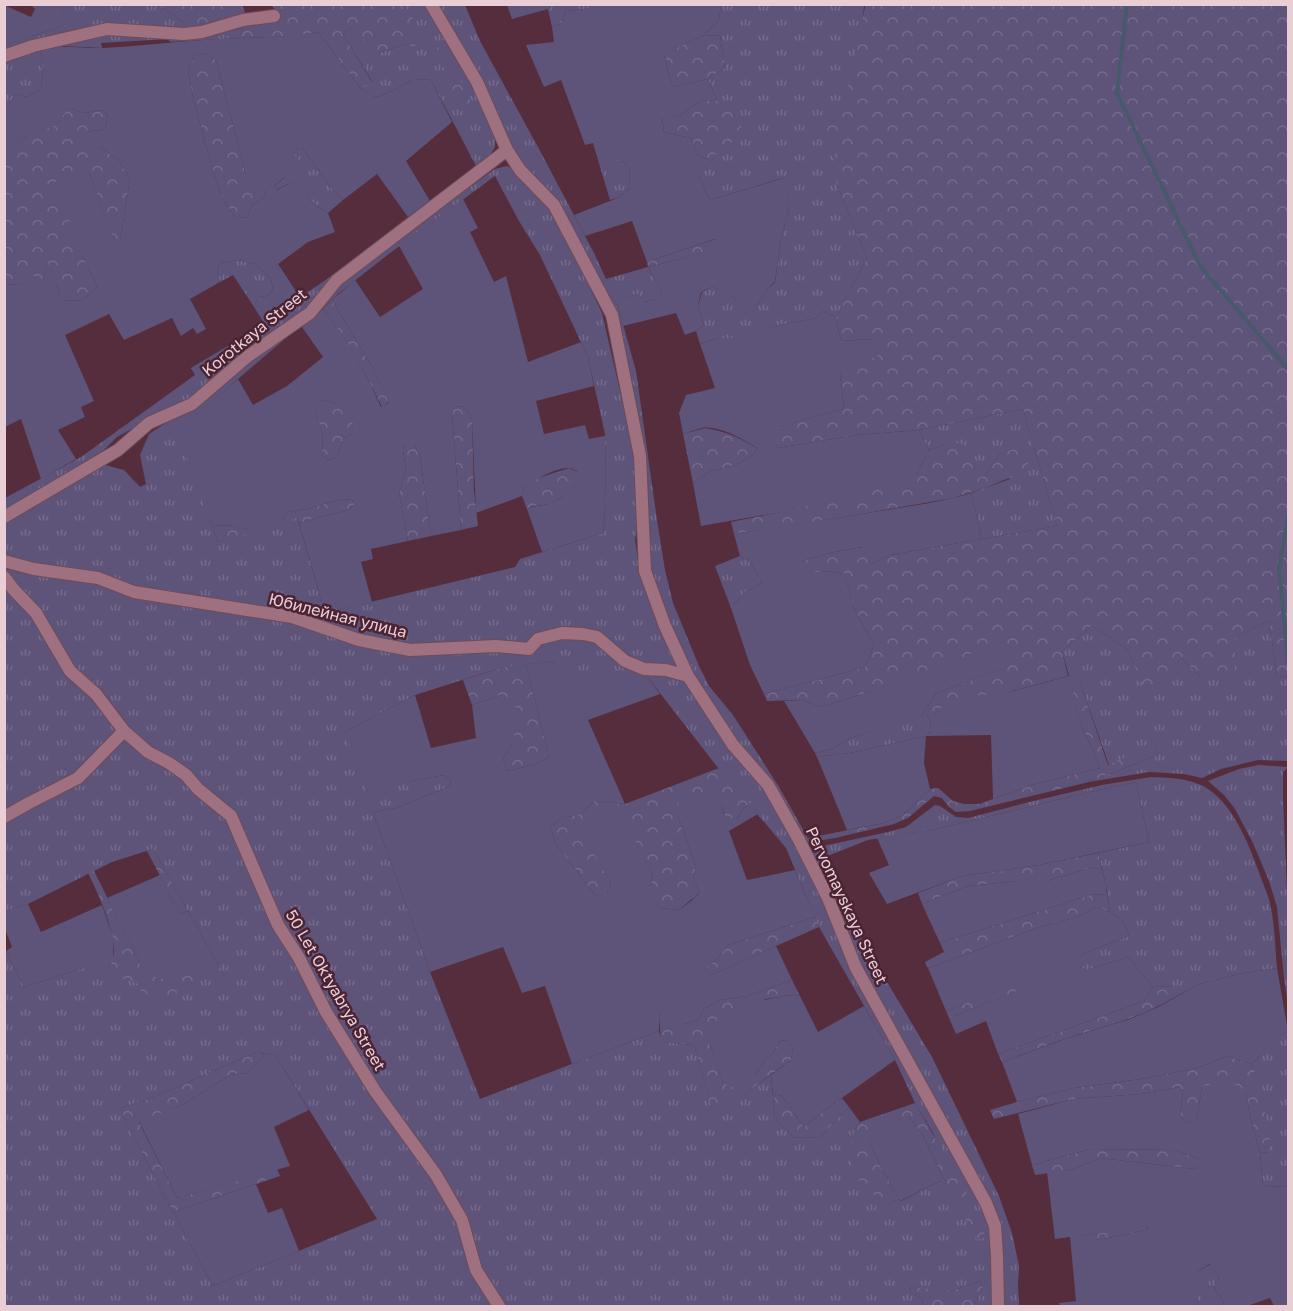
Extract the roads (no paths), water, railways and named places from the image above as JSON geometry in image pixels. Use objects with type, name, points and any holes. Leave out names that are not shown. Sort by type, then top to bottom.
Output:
[{"type":"street","name":"Pervomayskaya Street","points":[[431,4],[477,82],[507,150],[520,170],[554,204],[612,315],[640,456],[645,571],[664,626],[688,676],[733,745],[768,785],[799,840],[828,898],[856,969],[987,1203],[995,1226],[998,1306]]},
{"type":"street","points":[[4,56],[33,46],[107,29],[184,34],[202,32],[243,20],[274,16]]},
{"type":"street","name":"Korotkaya Street","points":[[4,517],[118,450],[149,423],[192,404],[248,356],[310,313],[337,280],[507,150]]},
{"type":"street","name":"Юбилейная улица","points":[[4,561],[34,569],[98,578],[134,592],[292,617],[359,640],[410,650],[496,646],[529,650],[538,639],[562,633],[583,634],[597,637],[626,661],[645,669],[666,670],[688,676]]},
{"type":"street","name":"50 Let Oktyabrya Street","points":[[4,577],[36,613],[70,671],[96,694],[124,731],[148,752],[186,775],[198,789],[231,816],[278,925],[326,1012],[375,1091],[436,1175],[462,1220],[476,1270],[499,1306]]},
{"type":"street","points":[[4,817],[78,778],[124,731]]},
{"type":"waterway","points":[[1127,4],[1117,93],[1200,266],[1288,369]]},
{"type":"waterway","points":[[1288,518],[1279,568],[1288,661]]}]
